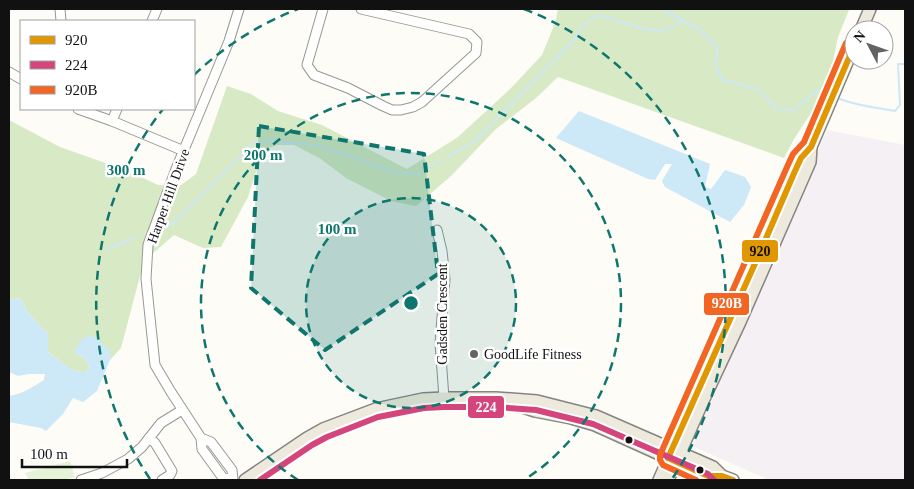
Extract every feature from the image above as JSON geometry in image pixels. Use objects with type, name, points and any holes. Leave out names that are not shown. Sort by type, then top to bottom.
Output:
[{"type":"main road","points":[[658,480],[674,455],[795,171],[811,147],[845,70]]},
{"type":"main road","points":[[245,480],[323,429],[376,409],[422,399],[496,398],[537,401],[596,416],[674,455],[708,476],[722,476],[733,480]]},
{"type":"main road","points":[[668,480],[674,455]]},
{"type":"street","name":"Harper Hill Drive","points":[[233,480],[223,478],[202,449],[201,438],[155,365],[146,279],[148,245],[229,41],[239,9]]},
{"type":"street","points":[[323,9],[307,64],[314,75],[348,88],[392,110],[413,107],[422,102],[476,52],[477,42],[469,34],[362,9]]},
{"type":"street","points":[[9,72],[20,79]]},
{"type":"street","points":[[81,110],[184,151]]},
{"type":"street","points":[[112,121],[117,110]]},
{"type":"street","name":"Gadsden Crescent","points":[[437,230],[442,251],[444,279],[440,343],[444,398]]},
{"type":"street","points":[[81,480],[102,473],[128,460],[142,447],[160,423],[182,410]]},
{"type":"street","points":[[149,438],[155,443],[172,471],[170,475],[162,480]]},
{"type":"highlighted area","points":[[259,126],[424,154],[438,274],[325,350],[251,288]]},
{"type":"shaded area","points":[[827,130],[905,145],[905,480],[769,480],[692,446]]},
{"type":"green space","points":[[558,9],[849,10],[838,37],[832,66],[811,113],[784,158],[558,77],[536,98],[496,129],[451,176],[416,206],[391,201],[346,178],[321,159],[294,145],[277,145],[263,150],[248,197],[221,247],[203,248],[174,235],[144,261],[121,348],[110,360],[110,351],[74,352],[83,357],[89,365],[87,372],[76,371],[47,351],[48,334],[29,314],[20,298],[9,300],[9,120],[60,147],[128,171],[158,185],[181,185],[196,174],[227,86],[251,94],[278,111],[322,125],[407,169],[458,137],[511,88],[542,55],[555,23]]},
{"type":"green space","points":[[70,461],[75,477],[62,480],[29,480],[25,473]]},
{"type":"water","points":[[579,111],[710,164],[705,187],[711,189],[725,170],[745,177],[751,187],[744,205],[730,222],[665,187],[662,181],[672,164],[665,164],[655,180],[648,179],[556,138]]},
{"type":"water","points":[[20,298],[29,314],[48,334],[48,352],[76,371],[87,372],[89,365],[83,357],[74,352],[81,340],[89,335],[97,338],[110,351],[110,360],[97,391],[83,402],[73,398],[63,414],[46,431],[41,428],[9,422],[9,396],[23,392],[36,385],[44,380],[45,374],[18,376],[9,372],[9,300]]},
{"type":"waterway","points":[[661,9],[699,29],[716,46],[718,53],[715,63],[722,80],[757,89],[778,109],[794,110],[819,89],[829,94]]},
{"type":"waterway","points":[[448,157],[475,141],[575,39],[582,26],[599,15],[644,29],[665,31],[683,20]]},
{"type":"waterway","points":[[838,98],[858,105],[895,111],[900,105],[898,64],[905,64]]},
{"type":"waterway","points":[[169,225],[174,223],[254,143],[268,141],[318,145],[394,172],[417,174],[441,160]]},
{"type":"waterway","points":[[107,249],[134,238]]},
{"type":"transit line","name":"920B","points":[[696,480],[663,465],[660,455],[787,167],[793,154],[804,142],[844,48]]},
{"type":"transit line","name":"920","points":[[668,458],[795,171],[801,158],[811,147],[844,69]]},
{"type":"transit line","name":"224","points":[[260,480],[327,437],[378,417],[424,408],[444,407],[496,407],[536,410],[593,424],[708,474],[714,480]]},
{"type":"transit line","name":"920","points":[[668,458],[708,476],[722,476],[733,480]]},
{"type":"place","name":"GoodLife Fitness","points":[[474,354]]}]
